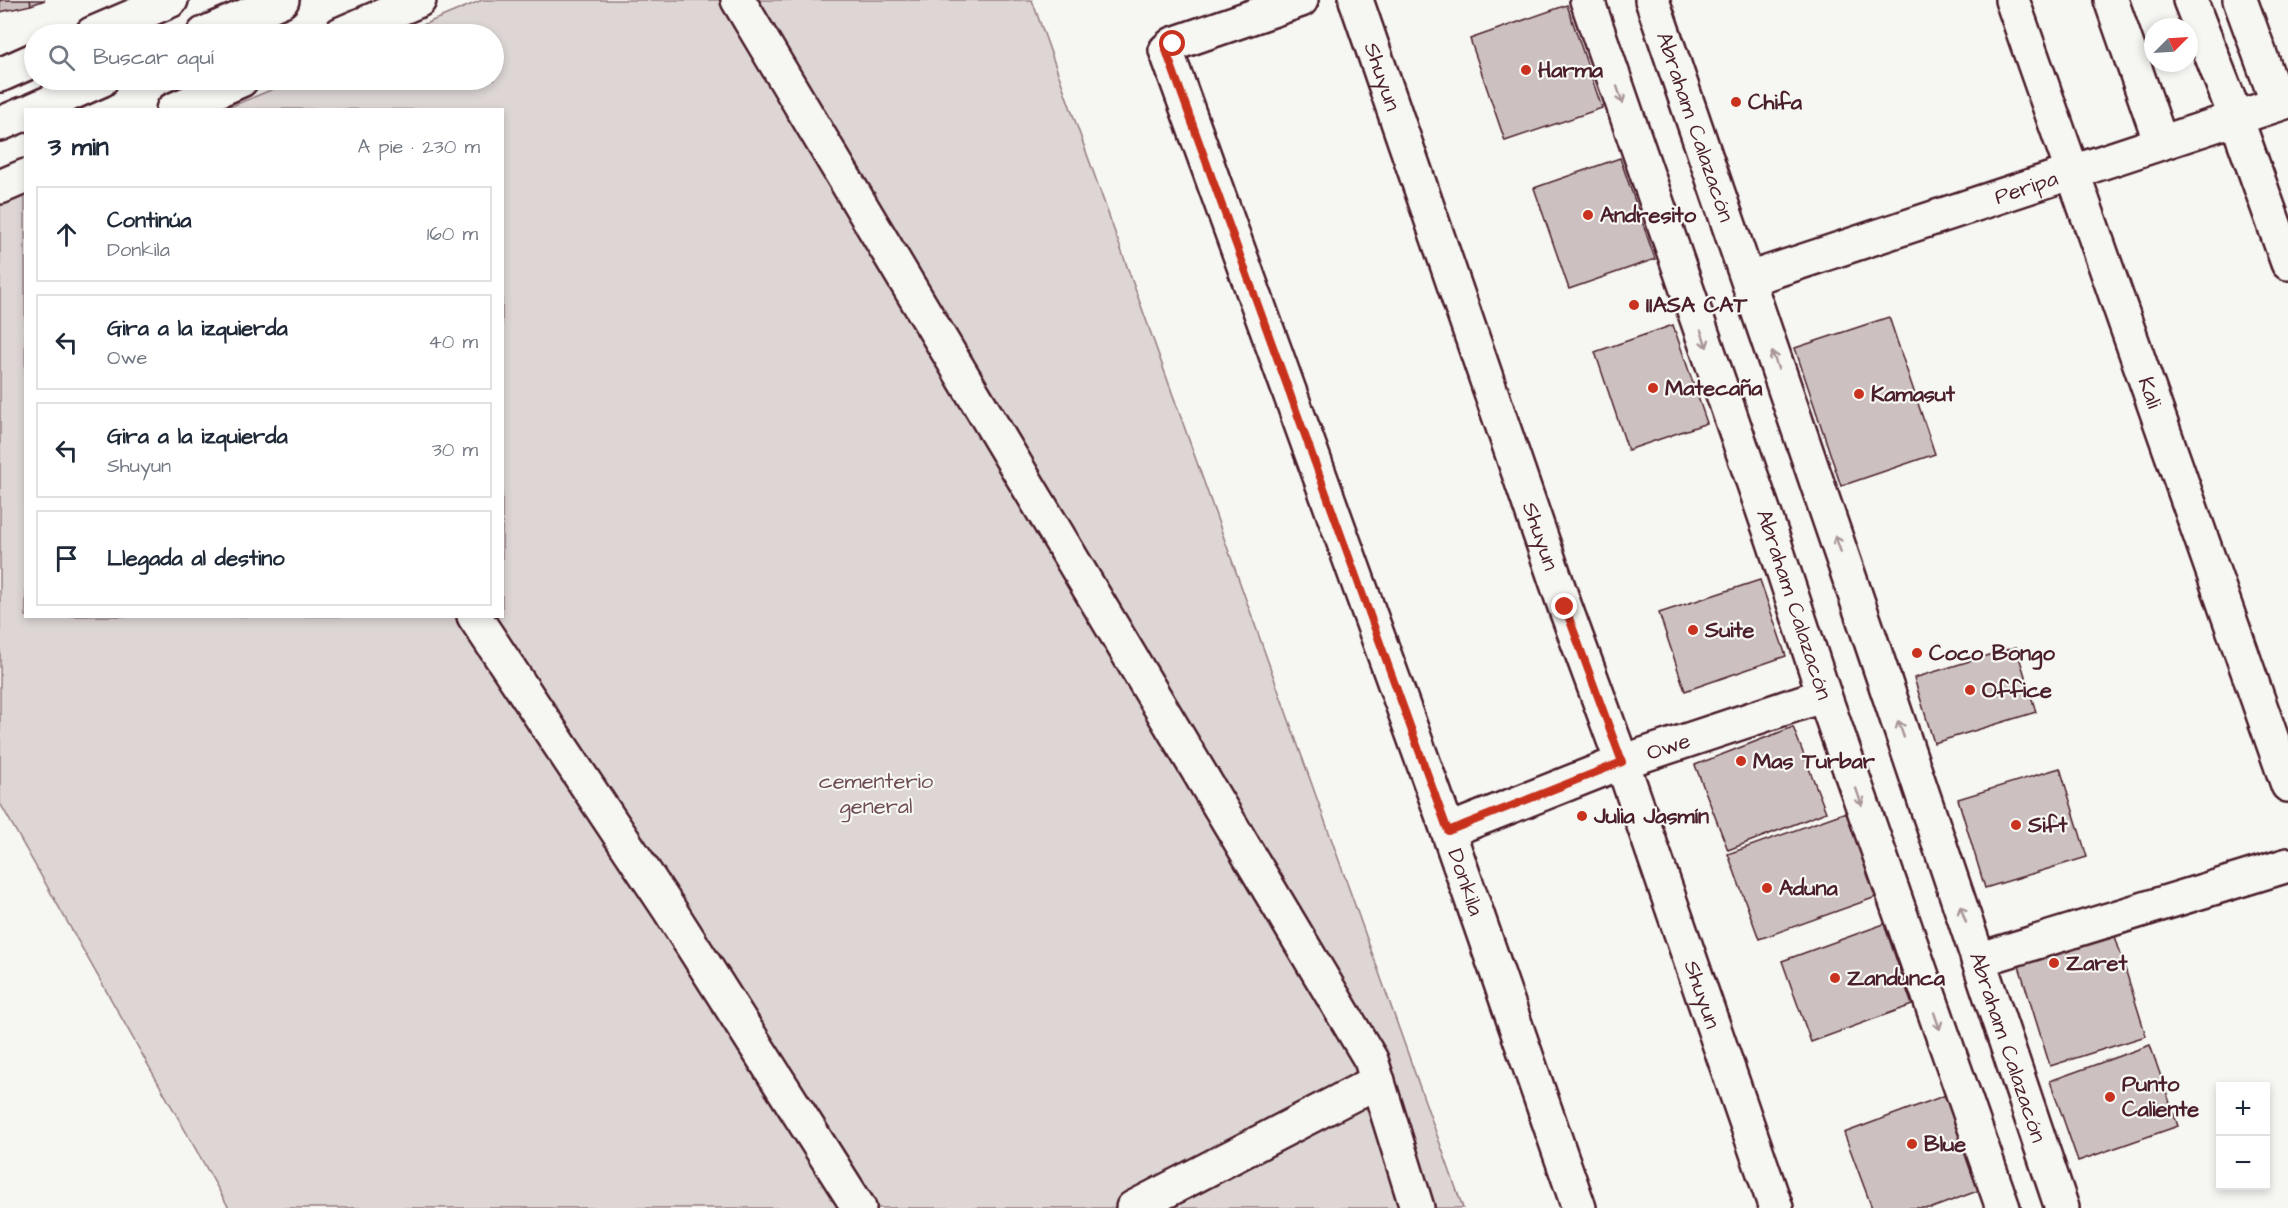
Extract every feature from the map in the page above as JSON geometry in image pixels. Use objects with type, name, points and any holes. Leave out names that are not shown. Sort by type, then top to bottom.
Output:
[{"type":"street","points":[[115,24],[171,0]]},
{"type":"street","points":[[227,24],[282,0]]},
{"type":"street","points":[[364,24],[419,0]]},
{"type":"street","points":[[738,0],[1371,1060],[1417,1208]]},
{"type":"street","name":"Donkila","points":[[1301,0],[1173,44],[1166,50],[1448,831],[1579,1208]]},
{"type":"street","name":"Shuyun","points":[[1356,0],[1565,607],[1622,762],[1776,1208]]},
{"type":"street","name":"Abraham Calazacón","points":[[1587,0],[1774,542],[1824,694],[2003,1208]]},
{"type":"street","name":"Abraham Calazacón","points":[[1652,0],[2062,1208]]},
{"type":"street","name":"Kali","points":[[2012,0],[2288,785]]},
{"type":"street","points":[[2111,0],[2161,143]]},
{"type":"street","points":[[2190,0],[2236,118],[2288,263]]},
{"type":"street","points":[[2240,0],[2283,103]]},
{"type":"street","points":[[0,75],[24,64]]},
{"type":"street","points":[[38,108],[78,90]]},
{"type":"street","points":[[178,108],[219,90]]},
{"type":"street","name":"Peripa","points":[[1764,274],[2283,103]]},
{"type":"street","points":[[0,124],[24,114]]},
{"type":"street","points":[[0,187],[24,177]]},
{"type":"street","points":[[475,618],[669,909],[859,1208]]},
{"type":"street","name":"Owe","points":[[1448,831],[1622,762],[1824,694]]},
{"type":"street","points":[[1978,960],[2288,865]]},
{"type":"street","points":[[1133,1208],[1378,1081]]},
{"type":"green space","name":"cementerio general","points":[[482,0],[1032,0],[1463,1208],[229,1208],[0,803],[0,205],[24,195],[24,618],[504,618],[504,108],[227,108],[271,90],[504,90],[504,24],[425,24]]},
{"type":"building","points":[[0,0],[30,0],[31,5],[0,12]]},
{"type":"building","points":[[30,0],[45,0],[31,5]]},
{"type":"building","points":[[1567,5],[1602,108],[1505,141],[1470,39]]},
{"type":"building","points":[[1620,158],[1655,259],[1569,289],[1534,188]]},
{"type":"building","points":[[1889,317],[1935,454],[1841,486],[1795,348]]},
{"type":"building","points":[[1673,325],[1707,423],[1628,450],[1595,352]]},
{"type":"building","points":[[1760,580],[1786,656],[1685,691],[1659,613]]},
{"type":"building","points":[[2016,647],[2036,712],[1934,743],[1914,678]]},
{"type":"building","points":[[1793,727],[1826,812],[1728,850],[1695,765]]},
{"type":"building","points":[[2060,768],[2087,857],[1985,888],[1958,799]]},
{"type":"building","points":[[1849,811],[1879,896],[1759,939],[1728,854]]},
{"type":"building","points":[[1884,924],[1912,1005],[1811,1042],[1782,961]]},
{"type":"building","points":[[2115,936],[2146,1036],[2050,1066],[2019,966]]},
{"type":"building","points":[[2150,1045],[2178,1126],[2078,1161],[2050,1081]]},
{"type":"building","points":[[1946,1095],[1980,1190],[1932,1208],[1872,1208],[1844,1133]]},
{"type":"place","name":"Harma","points":[[1526,70]]},
{"type":"place","name":"Chifa","points":[[1736,102]]},
{"type":"place","name":"Andresito","points":[[1588,215]]},
{"type":"place","name":"IIASA CAT","points":[[1634,305]]},
{"type":"place","name":"Matecaña","points":[[1653,388]]},
{"type":"place","name":"Kamasut","points":[[1859,394]]},
{"type":"place","name":"Suite","points":[[1693,630]]},
{"type":"place","name":"Coco Bongo","points":[[1917,653]]},
{"type":"place","name":"Office","points":[[1970,690]]},
{"type":"place","name":"Mas Turbar","points":[[1741,761]]},
{"type":"place","name":"Julia Jasmín","points":[[1582,816]]},
{"type":"place","name":"Sift","points":[[2016,825]]},
{"type":"place","name":"Aduna","points":[[1767,888]]},
{"type":"place","name":"Zaret","points":[[2054,963]]},
{"type":"place","name":"Zandunca","points":[[1835,978]]},
{"type":"place","name":"Punto Caliente","points":[[2110,1097]]},
{"type":"place","name":"Blue","points":[[1912,1144]]},
{"type":"route","points":[[1173,44],[1166,50],[1169,59],[1448,831],[1622,762],[1565,607]]}]
